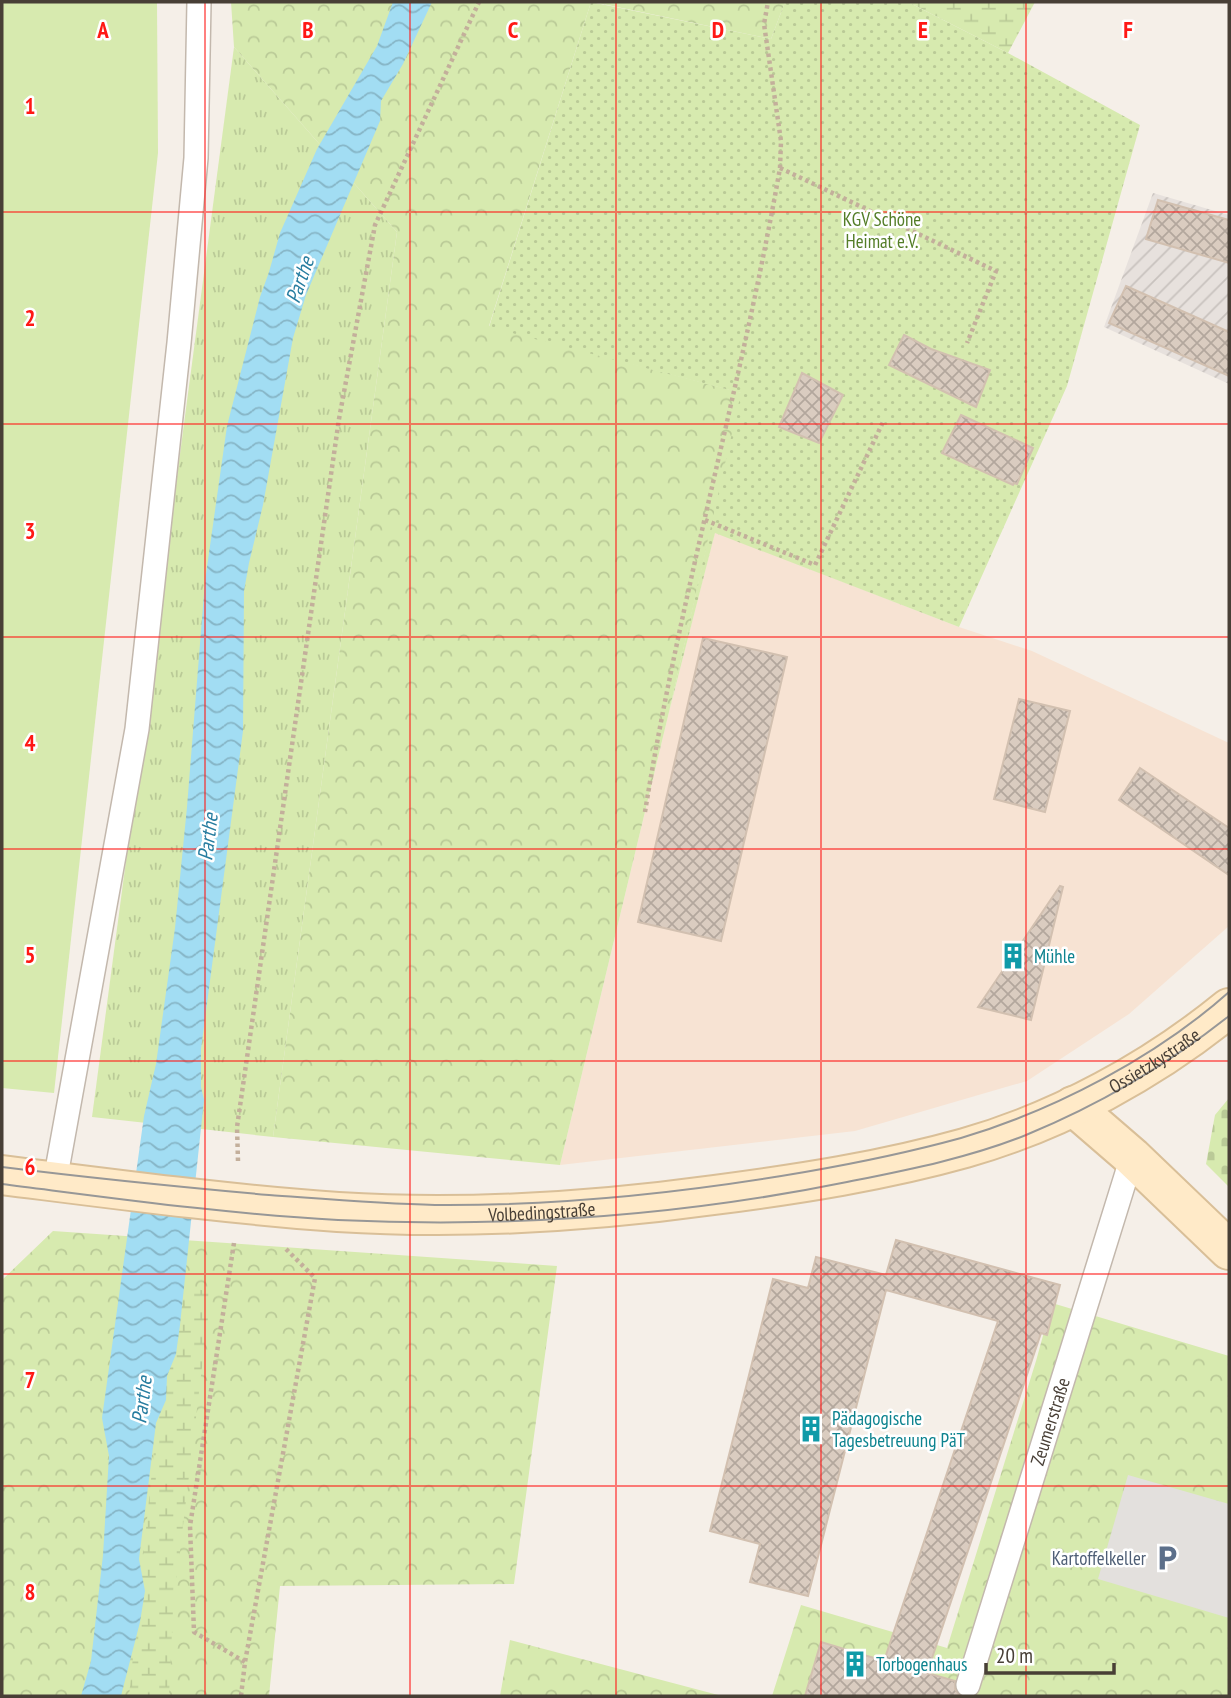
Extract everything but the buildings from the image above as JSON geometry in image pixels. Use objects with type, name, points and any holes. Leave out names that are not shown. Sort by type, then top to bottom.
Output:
[{"type":"main road","name":"Ossietzkystraße","points":[[1073,1106],[1130,1076],[1229,1008]]},
{"type":"main road","name":"Volbedingstraße","points":[[2,1175],[339,1212],[433,1215],[533,1213],[638,1206],[871,1171],[967,1147],[1073,1106]]},
{"type":"main road","points":[[1073,1106],[1132,1157],[1229,1250]]},
{"type":"lane","points":[[55,1181],[137,729],[178,357],[196,158],[199,2]]},
{"type":"lane","name":"Zeumerstraße","points":[[968,1685],[1132,1157]]},
{"type":"path","points":[[244,1662],[194,1632],[190,1526],[230,1276],[238,1202],[237,1127],[340,419],[376,225],[479,2]]},
{"type":"path","points":[[645,811],[677,635],[751,316],[780,168],[781,141],[764,24],[768,2]]},
{"type":"path","points":[[780,168],[996,271],[967,343]]},
{"type":"path","points":[[705,520],[815,565],[883,422]]},
{"type":"path","points":[[238,1202],[315,1278],[244,1662],[241,1696]]},
{"type":"shaded area","points":[[1153,193],[1229,215],[1229,384],[1104,327]]},
{"type":"shaded area","points":[[715,532],[959,627],[1032,651],[1229,743],[1229,926],[1129,1014],[1027,1081],[855,1131],[560,1165],[669,712]]},
{"type":"shaded area","name":"Kartoffelkeller","points":[[1128,1475],[1229,1504],[1229,1618],[1098,1579]]},
{"type":"green space","points":[[2,2],[157,2],[158,153],[54,1093],[2,1088]]},
{"type":"green space","points":[[231,2],[591,2],[489,326],[742,393],[669,712],[560,1165],[273,1137],[397,232],[234,47]]},
{"type":"green space","name":"KGV Schöne Heimat e.V.","points":[[591,2],[771,39],[785,2],[908,2],[1140,125],[1067,386],[959,627],[715,533],[669,712],[741,393],[489,327]]},
{"type":"green space","points":[[593,2],[785,2],[771,39]]},
{"type":"green space","points":[[908,2],[1035,2],[1008,53]]},
{"type":"green space","points":[[234,47],[397,232],[273,1137],[92,1117]]},
{"type":"green space","points":[[1229,1098],[1229,1187],[1206,1164],[1215,1115]]},
{"type":"green space","points":[[53,1231],[557,1266],[514,1584],[280,1586],[269,1696],[2,1696],[2,1280]]},
{"type":"green space","points":[[171,1284],[211,1292],[173,1609],[169,1696],[129,1696]]},
{"type":"green space","points":[[1052,1303],[1229,1356],[1229,1696],[772,1696],[801,1605],[947,1648]]},
{"type":"green space","points":[[510,1640],[722,1696],[500,1696]]},
{"type":"water","name":"Parthe","points":[[393,2],[432,2],[403,64],[381,101],[380,121],[306,295],[293,338],[263,505],[244,591],[243,731],[201,1049],[201,1087],[204,1100],[180,1325],[176,1354],[167,1376],[166,1400],[156,1423],[139,1559],[145,1591],[140,1622],[121,1696],[81,1696],[91,1661],[103,1555],[109,1456],[102,1418],[144,1116],[156,1064],[175,928],[205,581],[227,426],[260,297],[280,233],[317,149],[377,46]]},
{"type":"tram line","points":[[2,1167],[269,1195],[414,1204],[481,1205],[574,1201],[713,1186],[883,1157],[961,1138],[1032,1113],[1068,1097],[1137,1059],[1170,1038],[1229,992]]},
{"type":"tram line","points":[[2,1184],[254,1214],[402,1222],[594,1217],[721,1203],[892,1173],[960,1157],[1026,1135],[1080,1111],[1132,1083],[1229,1016]]},
{"type":"place","name":"Mühle","points":[[1013,956]]},
{"type":"place","name":"Pädagogische Tagesbetreuung PäT","points":[[811,1429]]},
{"type":"place","name":"Kartoffelkeller","points":[[1167,1558]]},
{"type":"place","name":"Torbogenhaus","points":[[855,1664]]}]
